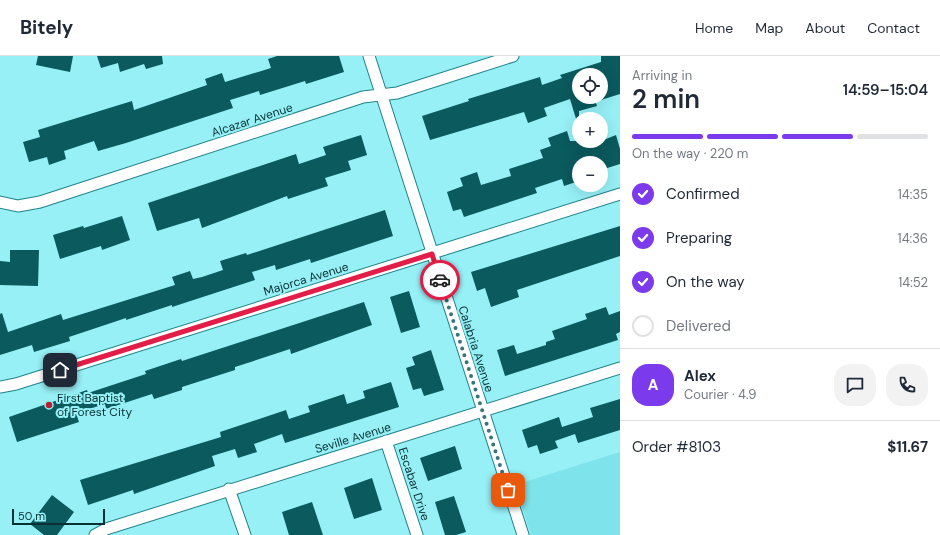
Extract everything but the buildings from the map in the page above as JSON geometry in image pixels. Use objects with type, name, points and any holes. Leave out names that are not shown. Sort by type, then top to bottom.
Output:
[{"type":"street","name":"Calabria Avenue","points":[[369,56],[523,535]]},
{"type":"street","name":"Alcazar Avenue","points":[[0,202],[18,206],[40,202],[364,97],[397,93],[513,56]]},
{"type":"street","name":"Majorca Avenue","points":[[0,386],[16,384],[620,194]]},
{"type":"street","name":"Seville Avenue","points":[[95,535],[106,528],[620,368]]},
{"type":"street","name":"Escabar Drive","points":[[386,441],[417,535]]},
{"type":"street","points":[[230,489],[244,535]]},
{"type":"shaded area","points":[[620,452],[620,535],[531,535],[515,485]]},
{"type":"way so far","points":[[440,280],[508,490]]},
{"type":"place","name":"First Baptist of Forest City","points":[[49,405]]},
{"type":"route","points":[[60,370],[432,254],[440,280]]}]
